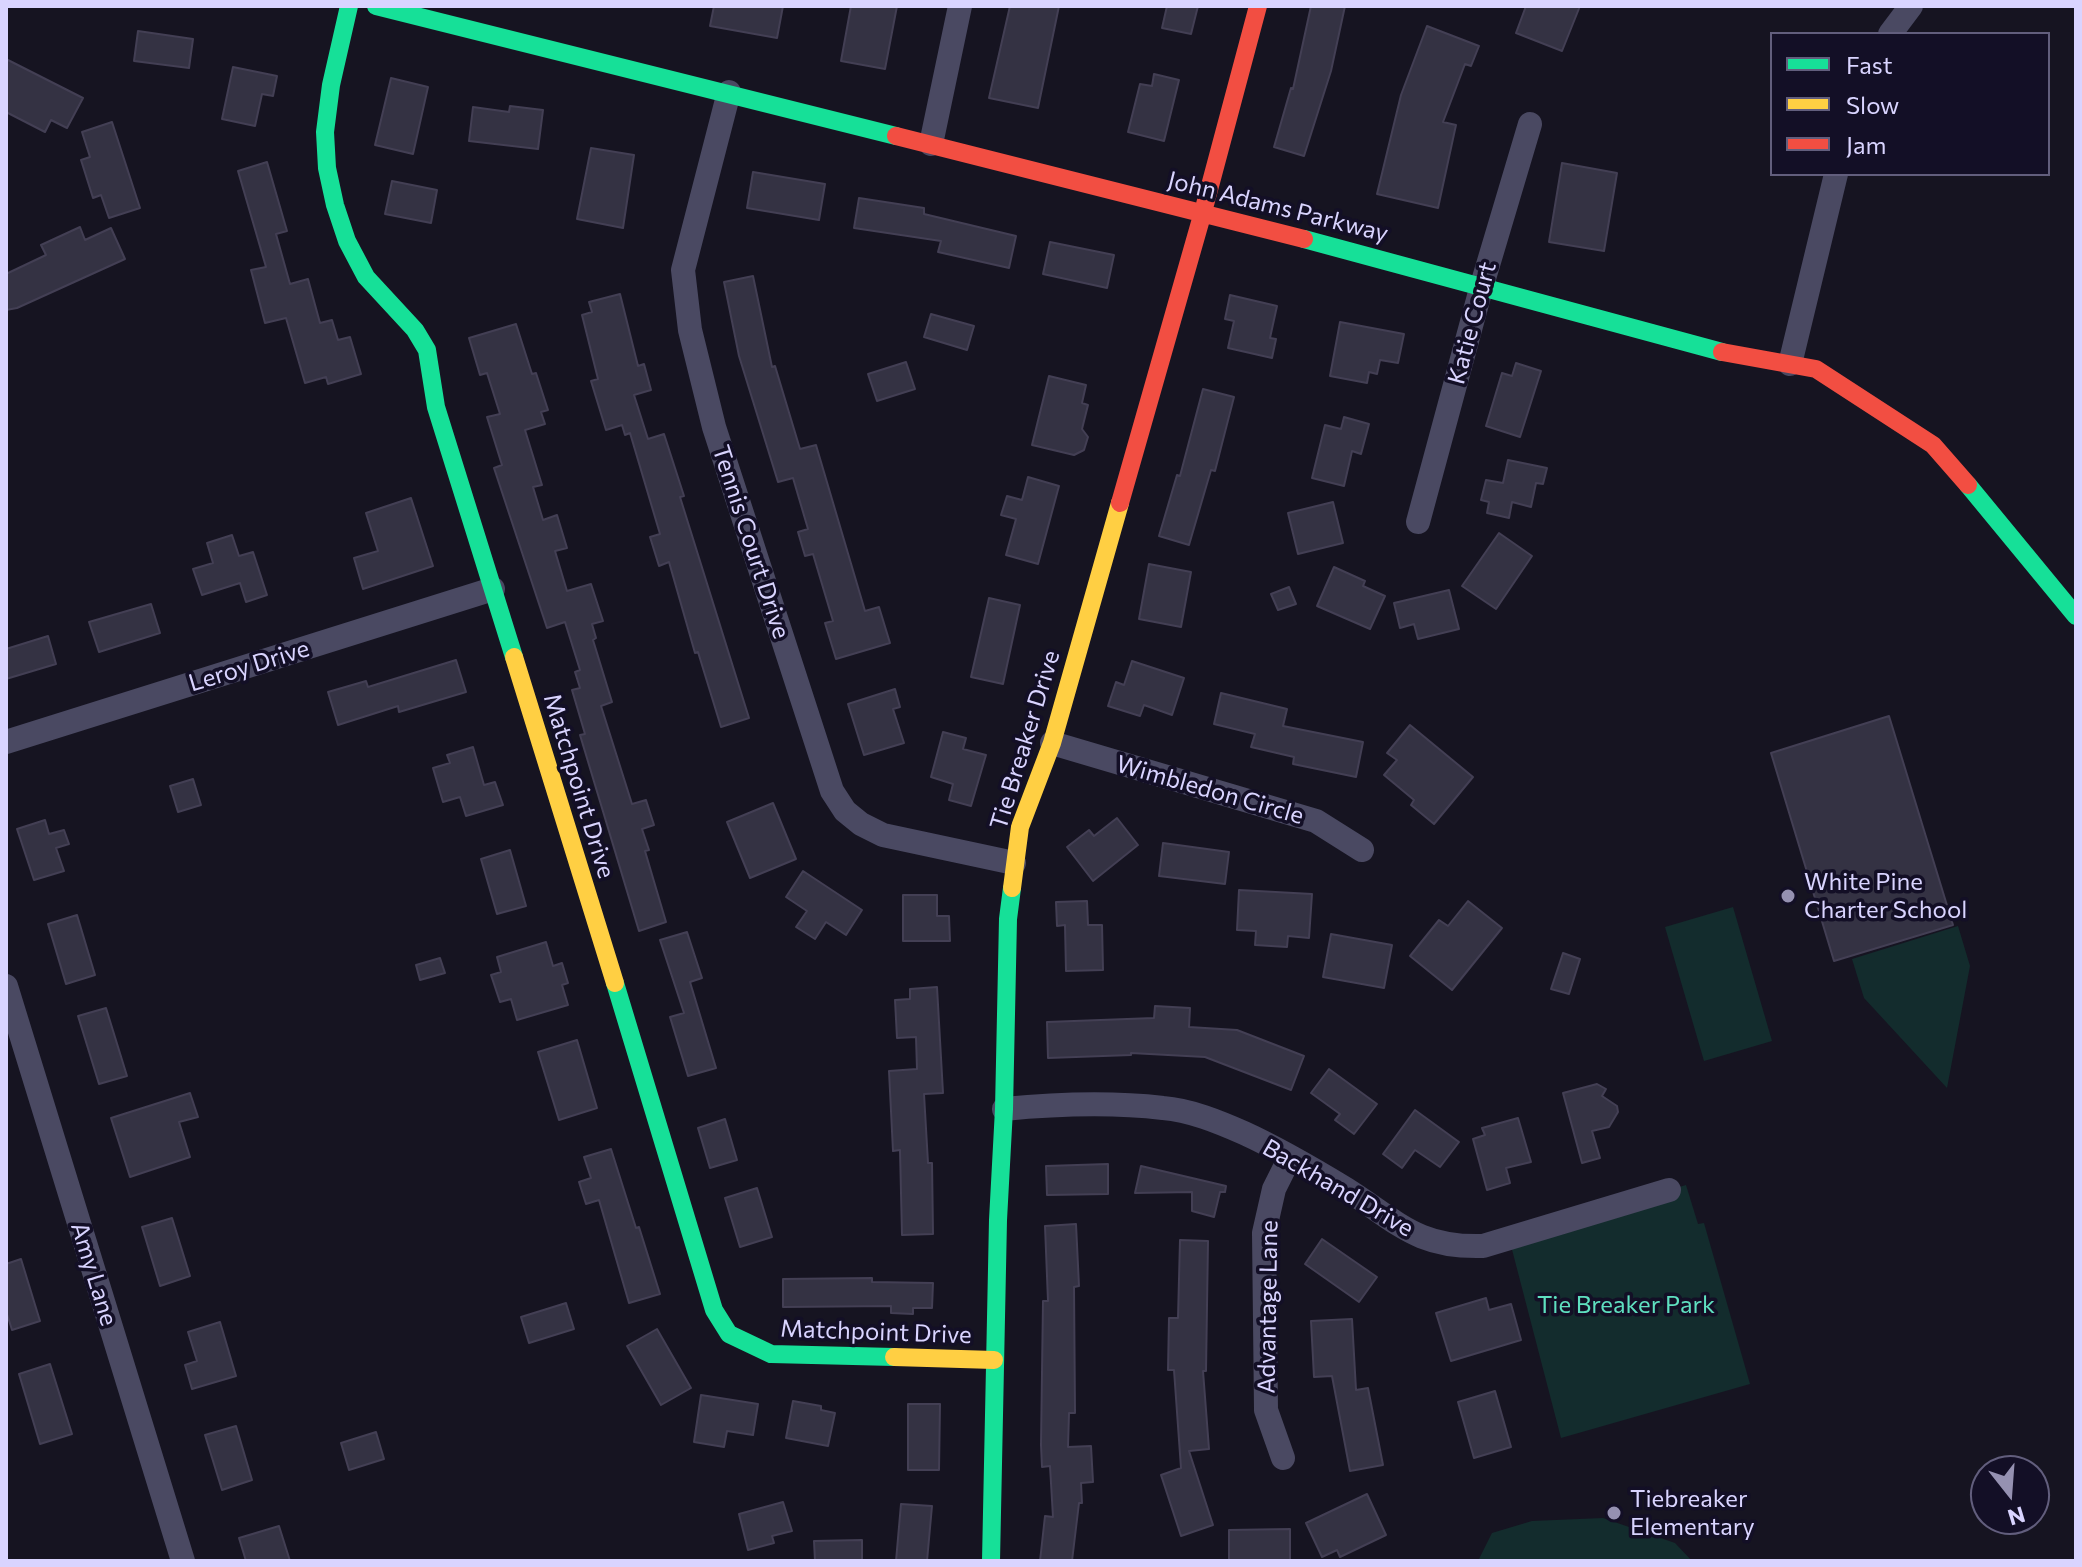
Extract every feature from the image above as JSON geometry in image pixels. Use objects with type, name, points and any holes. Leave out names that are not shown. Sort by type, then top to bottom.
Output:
[{"type":"street","name":"Matchpoint Drive","points":[[349,6],[325,133],[337,207],[364,276],[423,338],[432,360],[436,407],[714,1310],[729,1334],[771,1354],[994,1360]]},
{"type":"street","name":"John Adams Parkway","points":[[376,6],[1203,212],[1718,351],[1816,369],[1933,445],[2076,616]]},
{"type":"street","points":[[931,144],[960,6]]},
{"type":"street","name":"Tie Breaker Drive","points":[[991,1561],[1008,919],[1020,827],[1052,743],[1203,212],[1258,6]]},
{"type":"street","points":[[1892,32],[1911,6]]},
{"type":"street","name":"Tennis Court Drive","points":[[729,92],[683,270],[690,330],[714,427],[832,791],[845,811],[861,824],[883,835],[1014,863]]},
{"type":"street","name":"Katie Court","points":[[1418,522],[1482,285],[1530,124]]},
{"type":"street","points":[[1790,364],[1836,176]]},
{"type":"street","name":"Leroy Drive","points":[[6,742],[493,589]]},
{"type":"street","name":"Wimbledon Circle","points":[[1052,743],[1316,821],[1362,850]]},
{"type":"street","name":"Amy Lane","points":[[6,986],[183,1561]]},
{"type":"street","name":"Backhand Drive","points":[[1004,1109],[1050,1105],[1165,1108],[1206,1118],[1290,1157],[1346,1189],[1411,1234],[1456,1247],[1483,1246],[1669,1190]]},
{"type":"street","name":"Advantage Lane","points":[[1283,1458],[1266,1410],[1264,1233],[1274,1189],[1290,1157]]},
{"type":"green space","points":[[1733,907],[1772,1041],[1704,1061],[1665,927]]},
{"type":"green space","points":[[1958,926],[1970,966],[1947,1088],[1864,998],[1852,959]]},
{"type":"green space","name":"Tie Breaker Park","points":[[1686,1185],[1698,1224],[1704,1223],[1750,1384],[1561,1438],[1509,1238]]},
{"type":"green space","points":[[1603,1518],[1675,1543],[1692,1561],[1478,1561],[1492,1533],[1532,1521]]},
{"type":"building","points":[[714,6],[783,6],[777,38],[710,26]]},
{"type":"building","points":[[851,6],[897,6],[885,69],[841,61]]},
{"type":"building","points":[[1010,6],[1059,6],[1038,108],[989,98]]},
{"type":"building","points":[[1167,6],[1198,6],[1191,34],[1162,28]]},
{"type":"building","points":[[1311,6],[1345,6],[1331,71],[1304,156],[1274,147],[1293,89]]},
{"type":"building","points":[[1526,6],[1580,6],[1562,51],[1516,33]]},
{"type":"building","points":[[1427,26],[1479,46],[1471,66],[1465,64],[1443,122],[1456,125],[1438,208],[1377,194],[1401,95]]},
{"type":"building","points":[[138,31],[193,39],[189,68],[134,61]]},
{"type":"building","points":[[6,59],[83,98],[67,128],[51,120],[45,132],[6,112]]},
{"type":"building","points":[[233,67],[277,76],[273,96],[262,94],[255,126],[222,119]]},
{"type":"building","points":[[1154,74],[1179,80],[1164,141],[1128,132],[1140,84],[1152,86]]},
{"type":"building","points":[[391,78],[428,87],[413,154],[375,145]]},
{"type":"building","points":[[510,106],[543,110],[538,149],[469,141],[473,107],[509,112]]},
{"type":"building","points":[[112,122],[140,208],[109,218],[101,195],[93,198],[81,160],[90,157],[82,132]]},
{"type":"building","points":[[591,148],[634,155],[623,228],[577,219]]},
{"type":"building","points":[[267,162],[287,231],[276,234],[290,284],[308,279],[320,323],[332,320],[338,340],[350,337],[361,374],[328,384],[326,377],[305,383],[286,318],[265,323],[251,270],[266,267],[238,171]]},
{"type":"building","points":[[1562,163],[1617,173],[1604,251],[1549,242]]},
{"type":"building","points":[[753,172],[825,184],[819,220],[747,208]]},
{"type":"building","points":[[392,181],[437,190],[431,223],[385,214]]},
{"type":"building","points":[[859,198],[924,208],[924,214],[1016,236],[1009,268],[938,252],[941,241],[854,228]]},
{"type":"building","points":[[80,227],[85,240],[111,228],[125,259],[17,308],[6,310],[6,274],[46,255],[41,245]]},
{"type":"building","points":[[1050,242],[1114,255],[1107,288],[1043,274]]},
{"type":"building","points":[[753,276],[772,367],[775,366],[800,449],[816,445],[865,611],[879,607],[890,643],[836,659],[825,623],[833,621],[813,554],[805,556],[798,532],[808,529],[793,478],[778,482],[739,356],[724,282]]},
{"type":"building","points":[[620,294],[638,366],[644,364],[651,390],[634,395],[648,439],[664,434],[684,496],[680,497],[749,718],[721,727],[698,652],[695,653],[669,562],[659,566],[650,537],[660,534],[630,433],[625,435],[622,425],[606,430],[591,381],[598,379],[582,315],[592,312],[589,302]]},
{"type":"building","points":[[1230,295],[1277,306],[1270,338],[1276,339],[1272,358],[1228,348],[1234,321],[1225,319]]},
{"type":"building","points":[[931,314],[974,326],[967,350],[924,337]]},
{"type":"building","points":[[1340,322],[1404,334],[1398,363],[1380,360],[1377,374],[1369,372],[1367,383],[1330,376]]},
{"type":"building","points":[[516,324],[532,374],[536,373],[548,410],[541,412],[545,424],[525,430],[542,485],[533,487],[543,520],[557,515],[567,548],[555,551],[567,591],[591,584],[603,621],[592,624],[596,638],[593,640],[612,702],[601,706],[632,804],[646,800],[654,825],[642,829],[649,850],[645,851],[666,922],[639,931],[580,735],[585,734],[572,690],[580,688],[575,672],[580,670],[565,622],[547,628],[494,468],[502,465],[487,417],[500,414],[487,373],[480,375],[469,338]]},
{"type":"building","points":[[906,362],[915,389],[877,401],[868,374]]},
{"type":"building","points":[[1516,363],[1541,371],[1520,437],[1486,426],[1502,373],[1512,376]]},
{"type":"building","points":[[1049,376],[1086,385],[1082,403],[1088,405],[1082,429],[1088,437],[1084,450],[1074,455],[1032,445]]},
{"type":"building","points":[[1203,389],[1234,397],[1215,471],[1211,470],[1189,545],[1159,536],[1177,475],[1180,476]]},
{"type":"building","points":[[1344,417],[1369,424],[1361,454],[1352,451],[1344,486],[1312,478],[1325,425],[1341,429]]},
{"type":"building","points":[[1508,460],[1547,468],[1543,484],[1536,483],[1531,507],[1512,502],[1509,518],[1487,513],[1489,502],[1481,500],[1486,480],[1503,483]]},
{"type":"building","points":[[1028,477],[1059,486],[1038,564],[1006,555],[1016,519],[1001,515],[1007,496],[1022,500]]},
{"type":"building","points":[[411,498],[433,566],[363,589],[354,558],[378,551],[366,513]]},
{"type":"building","points":[[1333,502],[1343,543],[1298,554],[1288,513]]},
{"type":"building","points":[[1499,533],[1532,556],[1496,609],[1462,586]]},
{"type":"building","points":[[232,535],[239,556],[253,552],[267,595],[246,602],[240,583],[202,595],[193,569],[213,563],[207,543]]},
{"type":"building","points":[[1149,564],[1191,572],[1181,627],[1139,619]]},
{"type":"building","points":[[1334,567],[1365,581],[1363,586],[1385,596],[1370,629],[1317,606]]},
{"type":"building","points":[[1289,587],[1296,604],[1278,610],[1271,594]]},
{"type":"building","points":[[1449,590],[1459,629],[1418,639],[1414,624],[1400,628],[1394,603]]},
{"type":"building","points":[[989,598],[1020,605],[1003,684],[971,677]]},
{"type":"building","points":[[151,604],[160,633],[99,652],[89,622]]},
{"type":"building","points":[[48,636],[56,664],[6,679],[6,649]]},
{"type":"building","points":[[456,660],[466,692],[399,712],[398,706],[338,725],[328,692],[366,681],[368,687]]},
{"type":"building","points":[[1132,661],[1184,678],[1172,715],[1144,705],[1140,716],[1108,706],[1116,682],[1124,685]]},
{"type":"building","points":[[895,689],[900,707],[893,709],[904,743],[864,755],[848,704]]},
{"type":"building","points":[[1221,693],[1287,709],[1283,726],[1363,742],[1356,777],[1293,764],[1294,757],[1251,747],[1255,734],[1214,724]]},
{"type":"building","points":[[1889,716],[1953,925],[1834,961],[1771,753]]},
{"type":"building","points":[[1410,725],[1473,777],[1434,824],[1411,805],[1414,800],[1384,775],[1397,760],[1387,753]]},
{"type":"building","points":[[943,732],[966,738],[963,749],[986,755],[971,806],[949,800],[953,784],[931,777]]},
{"type":"building","points":[[473,747],[484,785],[495,782],[503,805],[466,816],[460,797],[443,802],[433,768],[450,763],[447,755]]},
{"type":"building","points":[[193,779],[201,805],[178,812],[170,786]]},
{"type":"building","points":[[773,803],[796,859],[750,878],[727,822]]},
{"type":"building","points":[[1117,818],[1138,845],[1093,881],[1067,847],[1089,830],[1094,836]]},
{"type":"building","points":[[45,820],[49,834],[64,830],[69,844],[56,848],[64,871],[34,880],[17,829]]},
{"type":"building","points":[[1163,843],[1229,852],[1225,884],[1159,876]]},
{"type":"building","points":[[510,850],[526,906],[497,914],[481,859]]},
{"type":"building","points":[[803,871],[862,910],[846,935],[826,922],[815,939],[796,927],[807,911],[786,897]]},
{"type":"building","points":[[1239,890],[1312,894],[1309,938],[1288,936],[1287,947],[1255,945],[1256,931],[1237,930]]},
{"type":"building","points":[[903,895],[937,895],[937,916],[949,916],[950,941],[903,941]]},
{"type":"building","points":[[1087,901],[1088,925],[1102,925],[1103,970],[1066,971],[1065,925],[1057,926],[1056,902]]},
{"type":"building","points":[[1468,901],[1502,928],[1452,990],[1410,956],[1439,920],[1448,926]]},
{"type":"building","points":[[77,915],[95,975],[66,984],[48,924]]},
{"type":"building","points":[[687,932],[702,978],[690,982],[716,1068],[688,1076],[670,1017],[684,1013],[660,940]]},
{"type":"building","points":[[1331,934],[1392,945],[1384,988],[1323,977]]},
{"type":"building","points":[[546,942],[553,966],[562,963],[568,983],[562,985],[568,1005],[517,1020],[511,999],[500,1002],[491,975],[501,972],[497,957]]},
{"type":"building","points":[[1563,953],[1580,959],[1569,994],[1551,989]]},
{"type":"building","points":[[440,958],[445,973],[420,980],[416,965]]},
{"type":"building","points":[[937,987],[943,1093],[924,1094],[928,1163],[932,1163],[933,1234],[902,1235],[900,1150],[893,1151],[889,1071],[917,1069],[916,1037],[897,1038],[895,1000],[910,999],[910,989]]},
{"type":"building","points":[[1155,1006],[1190,1008],[1189,1027],[1237,1030],[1304,1056],[1291,1090],[1205,1057],[1131,1053],[1048,1058],[1047,1022],[1154,1018]]},
{"type":"building","points":[[106,1008],[127,1076],[99,1084],[78,1016]]},
{"type":"building","points":[[577,1040],[597,1108],[559,1120],[538,1052]]},
{"type":"building","points":[[1329,1069],[1377,1104],[1354,1134],[1335,1120],[1340,1114],[1311,1093]]},
{"type":"building","points":[[1597,1084],[1606,1089],[1602,1096],[1617,1106],[1618,1112],[1609,1127],[1592,1131],[1600,1158],[1582,1163],[1563,1093]]},
{"type":"building","points":[[190,1093],[198,1117],[179,1122],[190,1157],[130,1177],[111,1118]]},
{"type":"building","points":[[1415,1110],[1459,1142],[1440,1167],[1415,1150],[1402,1168],[1383,1154]]},
{"type":"building","points":[[1518,1118],[1531,1162],[1506,1168],[1510,1183],[1487,1190],[1473,1139],[1485,1135],[1482,1128]]},
{"type":"building","points":[[725,1119],[737,1160],[710,1168],[698,1128]]},
{"type":"building","points":[[611,1149],[660,1294],[629,1303],[599,1200],[586,1204],[579,1182],[591,1178],[584,1157]]},
{"type":"building","points":[[1108,1164],[1108,1194],[1047,1195],[1046,1166]]},
{"type":"building","points":[[1141,1166],[1226,1186],[1225,1192],[1220,1192],[1214,1217],[1192,1211],[1192,1192],[1135,1193]]},
{"type":"building","points":[[757,1188],[772,1237],[740,1247],[725,1198]]},
{"type":"building","points":[[172,1218],[190,1276],[160,1286],[142,1227]]},
{"type":"building","points":[[1076,1224],[1079,1286],[1074,1287],[1075,1413],[1069,1413],[1068,1447],[1091,1446],[1093,1482],[1081,1483],[1082,1503],[1079,1503],[1072,1561],[1040,1561],[1045,1516],[1053,1517],[1050,1466],[1042,1467],[1041,1445],[1043,1301],[1048,1301],[1045,1226]]},
{"type":"building","points":[[1322,1239],[1377,1277],[1359,1302],[1305,1264]]},
{"type":"building","points":[[1180,1240],[1208,1241],[1206,1371],[1203,1371],[1209,1449],[1189,1451],[1213,1525],[1181,1536],[1161,1475],[1181,1468],[1174,1370],[1168,1370],[1169,1318],[1178,1318]]},
{"type":"building","points":[[21,1259],[40,1321],[12,1330],[6,1311],[6,1264]]},
{"type":"building","points":[[872,1278],[872,1282],[933,1283],[932,1308],[913,1308],[913,1314],[891,1313],[891,1306],[783,1307],[783,1279]]},
{"type":"building","points":[[1486,1298],[1489,1310],[1511,1304],[1521,1340],[1451,1361],[1436,1313]]},
{"type":"building","points":[[566,1303],[574,1329],[529,1343],[521,1317]]},
{"type":"building","points":[[1352,1319],[1356,1390],[1368,1388],[1383,1465],[1350,1471],[1332,1376],[1314,1377],[1311,1321]]},
{"type":"building","points":[[220,1322],[236,1376],[192,1389],[185,1365],[197,1361],[188,1332]]},
{"type":"building","points":[[657,1329],[691,1388],[661,1405],[627,1346]]},
{"type":"building","points":[[50,1364],[72,1434],[40,1444],[19,1374]]},
{"type":"building","points":[[1495,1391],[1511,1447],[1474,1458],[1458,1402]]},
{"type":"building","points":[[701,1395],[758,1404],[753,1435],[727,1431],[724,1447],[694,1442]]},
{"type":"building","points":[[793,1401],[821,1406],[821,1410],[835,1413],[828,1446],[786,1438]]},
{"type":"building","points":[[908,1404],[940,1404],[939,1470],[908,1470]]},
{"type":"building","points":[[236,1426],[252,1480],[222,1490],[205,1435]]},
{"type":"building","points":[[376,1432],[384,1459],[349,1470],[341,1443]]},
{"type":"building","points":[[1367,1494],[1386,1535],[1340,1557],[1337,1550],[1322,1557],[1306,1523]]},
{"type":"building","points":[[783,1502],[792,1531],[772,1536],[774,1543],[748,1550],[739,1514]]},
{"type":"building","points":[[901,1504],[932,1506],[927,1561],[896,1561]]},
{"type":"building","points":[[279,1526],[290,1561],[246,1561],[239,1538]]},
{"type":"building","points":[[1290,1529],[1290,1561],[1229,1561],[1229,1530]]},
{"type":"building","points":[[862,1540],[862,1561],[815,1561],[814,1541]]},
{"type":"traffic: fast","points":[[349,6],[331,85],[325,132],[327,168],[335,205],[347,241],[366,277],[415,330],[427,350],[436,407],[514,657]]},
{"type":"traffic: fast","points":[[376,6],[896,136]]},
{"type":"traffic: fast","points":[[1304,239],[1722,352]]},
{"type":"traffic: fast","points":[[1968,485],[2076,616]]},
{"type":"traffic: fast","points":[[991,1561],[998,1220],[1008,919],[1012,888]]},
{"type":"traffic: fast","points":[[615,983],[714,1310],[729,1334],[771,1354],[894,1357]]},
{"type":"traffic: slow","points":[[1012,888],[1020,827],[1052,743],[1120,503]]},
{"type":"traffic: slow","points":[[514,657],[615,983]]},
{"type":"traffic: slow","points":[[894,1357],[994,1360]]},
{"type":"traffic: jam","points":[[1120,503],[1258,6]]},
{"type":"traffic: jam","points":[[896,136],[1304,239]]},
{"type":"traffic: jam","points":[[1722,352],[1816,369],[1933,445],[1968,485]]},
{"type":"place","name":"White Pine Charter School","points":[[1788,896]]},
{"type":"place","name":"Tiebreaker Elementary","points":[[1614,1513]]}]
